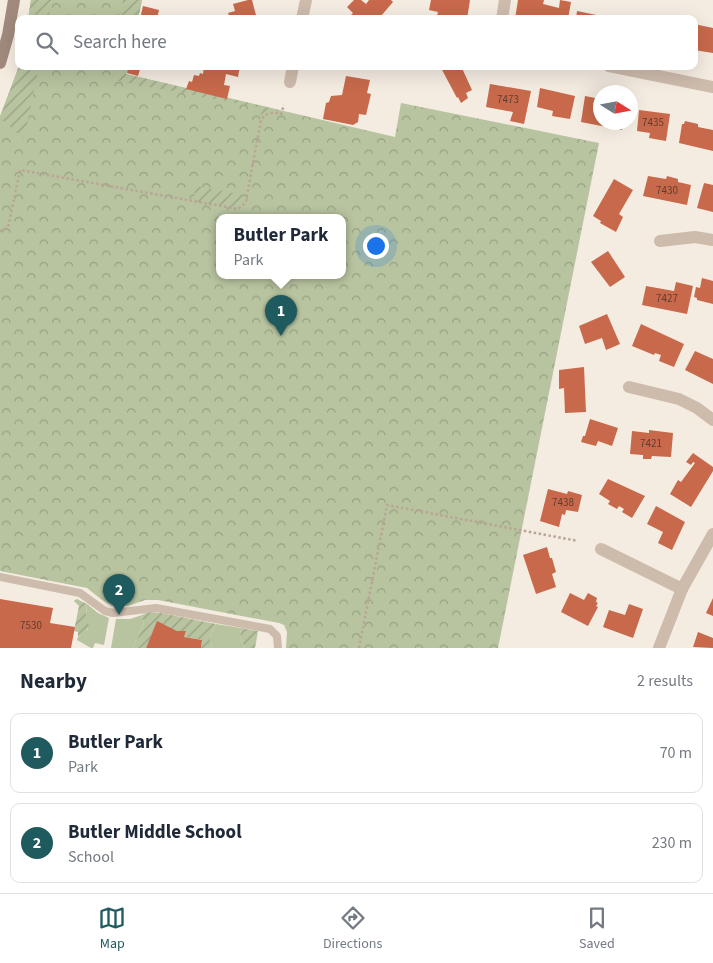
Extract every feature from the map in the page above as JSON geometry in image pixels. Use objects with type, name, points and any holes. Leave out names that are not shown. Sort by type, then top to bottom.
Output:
[{"type":"main road","points":[[0,63],[8,35],[14,0]]},
{"type":"street","points":[[303,15],[306,0]]},
{"type":"street","points":[[503,15],[505,0]]},
{"type":"street","points":[[290,82],[292,70]]},
{"type":"street","points":[[629,70],[713,87]]},
{"type":"street","points":[[660,241],[695,237],[713,240]]},
{"type":"street","points":[[629,387],[680,398],[713,420]]},
{"type":"street","points":[[659,648],[682,589],[713,534]]},
{"type":"street","points":[[602,549],[682,589]]},
{"type":"lane","points":[[0,577],[80,593],[105,611],[113,613],[156,608],[270,629],[277,636],[278,648]]},
{"type":"path","points":[[0,231],[8,228],[20,170],[238,209],[246,201],[261,120],[270,113],[282,114],[284,105]]},
{"type":"path","points":[[359,648],[387,505],[578,541]]},
{"type":"green space","points":[[31,0],[142,0],[139,15],[29,15]]},
{"type":"green space","points":[[31,0],[52,0],[49,15],[29,15]]},
{"type":"green space","points":[[123,0],[142,0],[139,15],[121,15]]},
{"type":"green space","points":[[17,70],[127,70],[126,74],[395,137],[401,103],[599,143],[498,648],[286,648],[287,632],[284,625],[279,623],[158,600],[145,600],[128,606],[112,606],[87,588],[0,571],[0,116]]},
{"type":"green space","points":[[18,70],[38,70],[24,139],[0,118]]},
{"type":"green space","points":[[120,70],[127,70],[126,74],[279,110],[267,114],[259,123],[261,113],[257,107],[118,81]]},
{"type":"green space","points":[[196,186],[242,195],[246,197],[244,204],[233,208],[193,201]]},
{"type":"green space","points":[[77,599],[87,604],[86,615],[89,626],[84,635],[78,637],[78,632],[74,631],[79,606],[74,601]]},
{"type":"green space","points":[[87,604],[98,613],[109,618],[104,645],[95,643],[93,648],[77,640],[88,629]]},
{"type":"green space","points":[[149,612],[216,624],[210,637],[212,648],[201,648],[202,640],[184,637],[186,631],[177,631],[157,622],[146,648],[133,648],[144,623],[142,615]]},
{"type":"green space","points":[[142,615],[144,623],[133,648],[111,648],[116,619],[130,619]]},
{"type":"green space","points":[[216,624],[241,628],[240,637],[245,648],[212,648],[210,637]]},
{"type":"green space","points":[[241,628],[258,631],[255,648],[245,648],[240,637]]},
{"type":"building","points":[[252,0],[256,15],[229,15],[228,13],[235,11],[233,4]]},
{"type":"building","points":[[354,0],[361,0],[366,4],[369,0],[391,0],[393,2],[382,15],[351,15],[353,13],[347,7]]},
{"type":"building","points":[[431,0],[470,0],[468,15],[437,15],[438,12],[429,10]]},
{"type":"building","points":[[518,0],[544,0],[543,4],[559,8],[560,0],[571,2],[569,15],[516,15]]},
{"type":"building","points":[[143,6],[159,10],[158,15],[141,15]]},
{"type":"building","points":[[577,11],[596,15],[576,15]]},
{"type":"building","points":[[698,25],[713,28],[713,53],[698,51]]},
{"type":"building","points":[[127,70],[140,70],[138,76],[127,73]]},
{"type":"building","points":[[204,70],[239,70],[238,77],[226,74],[224,85],[230,86],[227,99],[186,89],[189,81],[192,82],[194,75],[199,76],[200,73],[203,74]]},
{"type":"building","points":[[442,70],[463,70],[472,90],[466,93],[468,98],[461,103]]},
{"type":"building","points":[[346,76],[370,80],[367,93],[371,94],[366,115],[359,114],[358,122],[353,125],[323,119],[326,103],[329,102],[331,96],[342,95]]},
{"type":"building","points":[[490,84],[531,91],[524,124],[510,121],[513,112],[486,107]]},
{"type":"building","points":[[540,88],[575,96],[570,119],[552,116],[553,111],[537,107]]},
{"type":"building","points":[[585,96],[593,98],[593,124],[581,122]]},
{"type":"building","points":[[639,110],[670,114],[666,141],[649,138],[650,133],[637,131]]},
{"type":"building","points":[[685,121],[698,124],[698,127],[713,130],[713,151],[679,143],[682,124]]},
{"type":"building","points":[[648,176],[666,179],[667,176],[678,179],[678,182],[691,185],[687,205],[643,196]]},
{"type":"building","points":[[614,179],[633,190],[619,214],[623,217],[616,232],[600,223],[601,221],[593,216]]},
{"type":"building","points":[[704,183],[713,185],[713,212],[697,208]]},
{"type":"building","points":[[608,251],[625,277],[610,287],[591,262]]},
{"type":"building","points":[[702,278],[713,281],[713,304],[697,300],[694,297],[696,287],[700,288]]},
{"type":"building","points":[[676,282],[693,286],[687,314],[642,305],[646,286],[674,291]]},
{"type":"building","points":[[607,314],[620,344],[606,350],[602,338],[585,344],[579,326]]},
{"type":"building","points":[[641,324],[684,344],[674,367],[659,361],[661,355],[655,353],[654,355],[632,346]]},
{"type":"building","points":[[695,351],[713,359],[713,384],[685,370]]},
{"type":"building","points":[[584,367],[586,412],[565,413],[564,388],[559,389],[559,370]]},
{"type":"building","points":[[590,419],[618,428],[612,446],[598,441],[596,446],[581,442],[583,436],[585,436]]},
{"type":"building","points":[[649,430],[673,433],[671,457],[652,456],[651,459],[643,459],[643,455],[630,454],[632,431],[649,433]]},
{"type":"building","points":[[693,453],[713,467],[713,471],[691,507],[670,494],[678,480],[681,482],[695,463],[693,462],[691,465],[686,462]]},
{"type":"building","points":[[608,479],[645,496],[632,518],[622,512],[624,509],[619,506],[617,509],[608,504],[610,501],[599,494]]},
{"type":"building","points":[[548,489],[567,494],[568,491],[582,495],[578,512],[566,510],[565,515],[562,514],[559,527],[540,521]]},
{"type":"building","points":[[656,506],[685,522],[672,550],[658,543],[663,532],[647,524]]},
{"type":"building","points":[[547,547],[556,572],[552,574],[556,587],[536,594],[523,555]]},
{"type":"building","points":[[570,593],[584,600],[588,593],[597,598],[596,602],[598,603],[596,606],[598,607],[588,626],[561,612]]},
{"type":"building","points":[[713,598],[713,616],[706,613]]},
{"type":"building","points":[[0,599],[53,608],[50,623],[75,627],[71,648],[0,648]]},
{"type":"building","points":[[629,604],[643,609],[633,638],[603,627],[609,610],[625,615]]},
{"type":"building","points":[[157,621],[177,631],[186,631],[184,637],[202,640],[201,648],[146,648]]},
{"type":"building","points":[[698,632],[713,638],[713,648],[693,647]]},
{"type":"place","name":"Butler Park","points":[[281,336]]},
{"type":"place","name":"Butler Middle School","points":[[119,615]]}]
